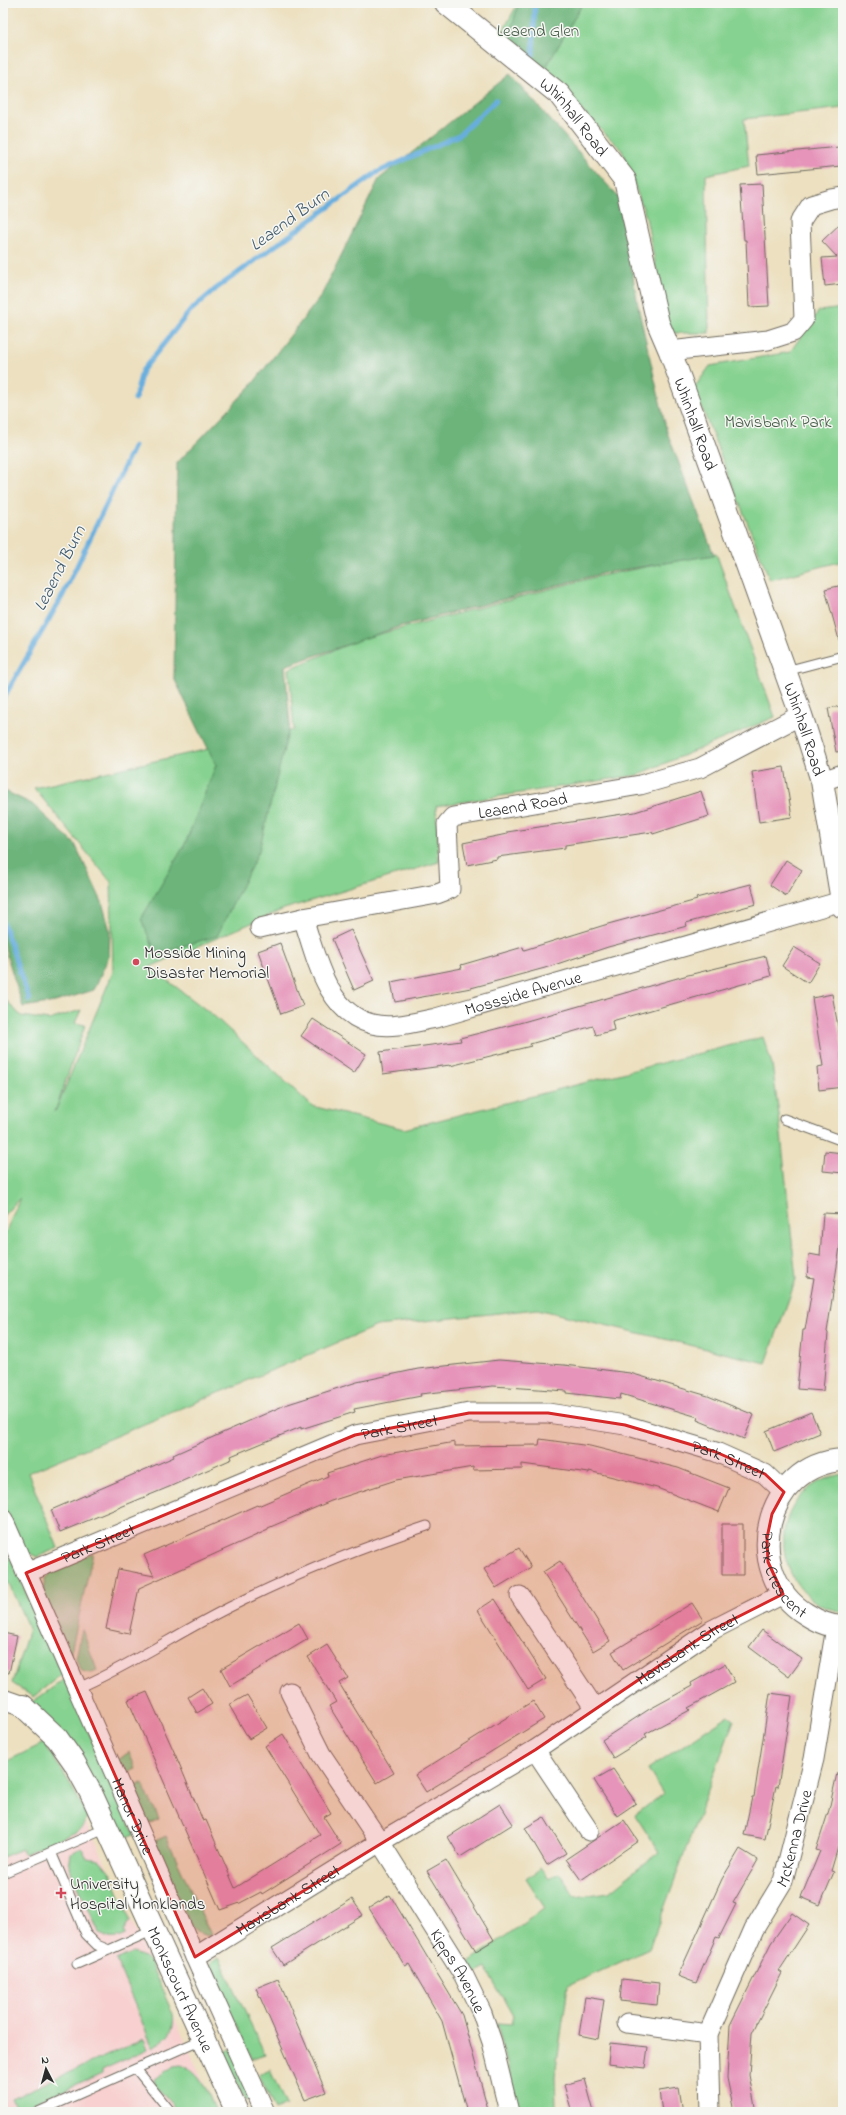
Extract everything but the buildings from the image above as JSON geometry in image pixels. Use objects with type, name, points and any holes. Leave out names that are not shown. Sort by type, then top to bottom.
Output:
[{"type":"street","name":"Whinhall Road","points":[[446,3],[559,94],[625,180],[658,323],[670,351],[786,672],[822,781],[842,904]]},
{"type":"street","points":[[670,351],[768,340],[793,332],[804,318],[800,222],[811,206],[831,199],[843,197]]},
{"type":"street","name":"Leaend Road","points":[[303,918],[437,894],[450,889],[446,824],[453,816],[640,785],[700,768],[801,715]]},
{"type":"street","points":[[822,781],[843,774]]},
{"type":"street","name":"Mossside Avenue","points":[[303,918],[328,988],[340,1003],[353,1016],[372,1024],[395,1025],[436,1018],[842,904]]},
{"type":"street","points":[[260,928],[303,918]]},
{"type":"street","name":"Park Street","points":[[26,1573],[355,1435],[469,1414],[548,1413],[625,1425],[716,1452],[765,1474],[784,1492]]},
{"type":"street","name":"Park Crescent","points":[[839,1627],[816,1620],[798,1609],[783,1594],[777,1585],[768,1562],[767,1538],[772,1514],[784,1492],[796,1479],[811,1469],[825,1463],[843,1460]]},
{"type":"street","name":"Manor Drive","points":[[3,1519],[76,1689],[265,2112]]},
{"type":"street","name":"Mavisbank Street","points":[[195,1957],[380,1842],[535,1750],[712,1630],[783,1594]]},
{"type":"street","points":[[520,1596],[595,1709]]},
{"type":"street","name":"McKenna Drive","points":[[710,2112],[708,2034],[754,1929],[783,1881],[814,1759],[839,1627]]},
{"type":"street","points":[[290,1692],[321,1754],[380,1842]]},
{"type":"street","points":[[3,1699],[23,1706]]},
{"type":"street","name":"Monkscourt Avenue","points":[[23,1706],[57,1738],[74,1762],[107,1828],[237,2112]]},
{"type":"street","points":[[535,1750],[589,1831]]},
{"type":"street","name":"Kipps Avenue","points":[[380,1842],[464,1976],[482,2013],[494,2052],[509,2112]]},
{"type":"street","points":[[627,2023],[708,2034]]},
{"type":"lane","points":[[786,672],[843,656]]},
{"type":"lane","points":[[784,1119],[843,1141]]},
{"type":"lane","points":[[76,1689],[107,1675],[235,1604],[312,1568],[370,1545],[427,1526]]},
{"type":"lane","points":[[3,1873],[107,1828]]},
{"type":"lane","points":[[51,1852],[86,1934],[97,1945],[109,1950]]},
{"type":"lane","points":[[77,1964],[154,1930]]},
{"type":"lane","points":[[38,2112],[204,2038]]},
{"type":"lane","points":[[136,2069],[171,2112]]},
{"type":"highlighted area","points":[[469,1413],[548,1413],[625,1425],[716,1452],[765,1474],[784,1492],[772,1514],[767,1538],[768,1562],[783,1594],[712,1630],[535,1750],[195,1957],[26,1573],[355,1435]]},
{"type":"shaded area","name":"University Hospital Monklands","points":[[44,1743],[98,1846],[217,2112],[3,2112],[3,1763]]},
{"type":"green space","points":[[518,3],[843,3],[843,108],[744,119],[749,166],[706,175],[709,333],[669,333],[646,217],[622,150],[502,33]]},
{"type":"green space","name":"Leaend Glen","points":[[519,3],[583,3],[544,71],[508,38]]},
{"type":"green space","points":[[510,74],[619,198],[639,311],[667,432],[714,555],[604,573],[401,626],[285,666],[290,724],[259,851],[217,936],[156,954],[141,919],[185,844],[216,765],[174,678],[177,463],[251,386],[321,296],[379,179]]},
{"type":"green space","name":"Mavisbank Park","points":[[843,308],[843,561],[770,580],[694,388],[710,366],[790,352],[819,311]]},
{"type":"green space","points":[[716,553],[775,717],[637,775],[436,806],[439,862],[284,909],[150,967],[214,1016],[312,1106],[404,1129],[763,1037],[772,1064],[779,1115],[796,1279],[766,1363],[537,1309],[377,1326],[28,1473],[58,1548],[37,1557],[25,1551],[3,1506],[3,1239],[20,1198],[3,1216],[3,997],[21,1016],[49,1020],[81,1010],[75,1023],[85,1025],[55,1112],[113,972],[111,882],[34,788],[294,730],[289,669],[361,639],[595,577]]},
{"type":"green space","points":[[3,790],[32,804],[75,844],[102,902],[110,931],[109,956],[94,990],[55,1002],[23,1007],[3,943]]},
{"type":"green space","points":[[843,1474],[843,1612],[822,1606],[808,1596],[797,1583],[789,1568],[784,1552],[784,1535],[787,1519],[795,1503],[807,1490],[815,1484],[833,1476]]},
{"type":"green space","points":[[3,1541],[62,1674],[33,1697],[12,1683],[29,1629],[3,1571]]},
{"type":"green space","points":[[93,1553],[70,1656],[43,1592],[45,1582],[47,1576],[56,1569]]},
{"type":"green space","points":[[82,1629],[97,1670],[89,1673],[82,1671],[76,1659]]},
{"type":"green space","points":[[65,1679],[134,1835],[123,1839],[32,1702]]},
{"type":"green space","points":[[729,1715],[734,1720],[649,1949],[568,1986],[555,2076],[556,2106],[530,2112],[519,2112],[497,2023],[511,2024],[513,2016],[486,1968],[474,1974],[466,1964],[545,1908],[526,1879],[541,1868],[549,1879],[559,1873],[576,1897],[609,1892],[659,1852],[635,1815],[663,1794],[648,1769]]},
{"type":"green space","points":[[44,1743],[69,1782],[87,1816],[84,1826],[76,1832],[24,1854],[22,1849],[3,1857],[3,1763]]},
{"type":"green space","points":[[129,1752],[136,1769],[123,1774],[117,1761]]},
{"type":"green space","points":[[142,1783],[159,1819],[146,1825],[130,1789]]},
{"type":"green space","points":[[166,1836],[211,1935],[207,1936],[196,1932],[191,1926],[153,1842]]},
{"type":"green space","points":[[81,1847],[87,1858],[100,1860],[110,1872],[130,1920],[123,1931],[125,1935],[118,1938],[108,1938],[99,1932],[69,1867],[71,1854]]},
{"type":"green space","points":[[132,1953],[144,1957],[149,1961],[173,2014],[173,2026],[169,2034],[153,2048],[116,1960]]},
{"type":"green space","points":[[219,1957],[265,2054],[252,2059],[211,1970],[211,1963]]},
{"type":"green space","points":[[144,2039],[148,2049],[102,2070],[102,2073],[18,2110],[12,2098]]},
{"type":"green space","points":[[231,2049],[250,2099],[245,2101],[224,2053]]},
{"type":"green space","points":[[181,2065],[194,2072],[199,2077],[215,2109],[178,2112],[156,2086],[154,2079],[174,2066]]},
{"type":"green space","points":[[270,2070],[286,2105],[275,2110],[259,2075]]},
{"type":"waterway","name":"Leaend Burn","points":[[533,55],[535,3]]},
{"type":"waterway","name":"Leaend Burn","points":[[135,399],[142,371],[190,311],[217,288],[376,173],[459,135],[496,100]]},
{"type":"waterway","name":"Leaend Burn","points":[[3,699],[63,595],[134,446]]},
{"type":"waterway","points":[[3,922],[29,1000]]},
{"type":"place","name":"Mosside Mining Disaster Memorial","points":[[136,962]]},
{"type":"place","name":"University Hospital Monklands","points":[[61,1893]]}]
